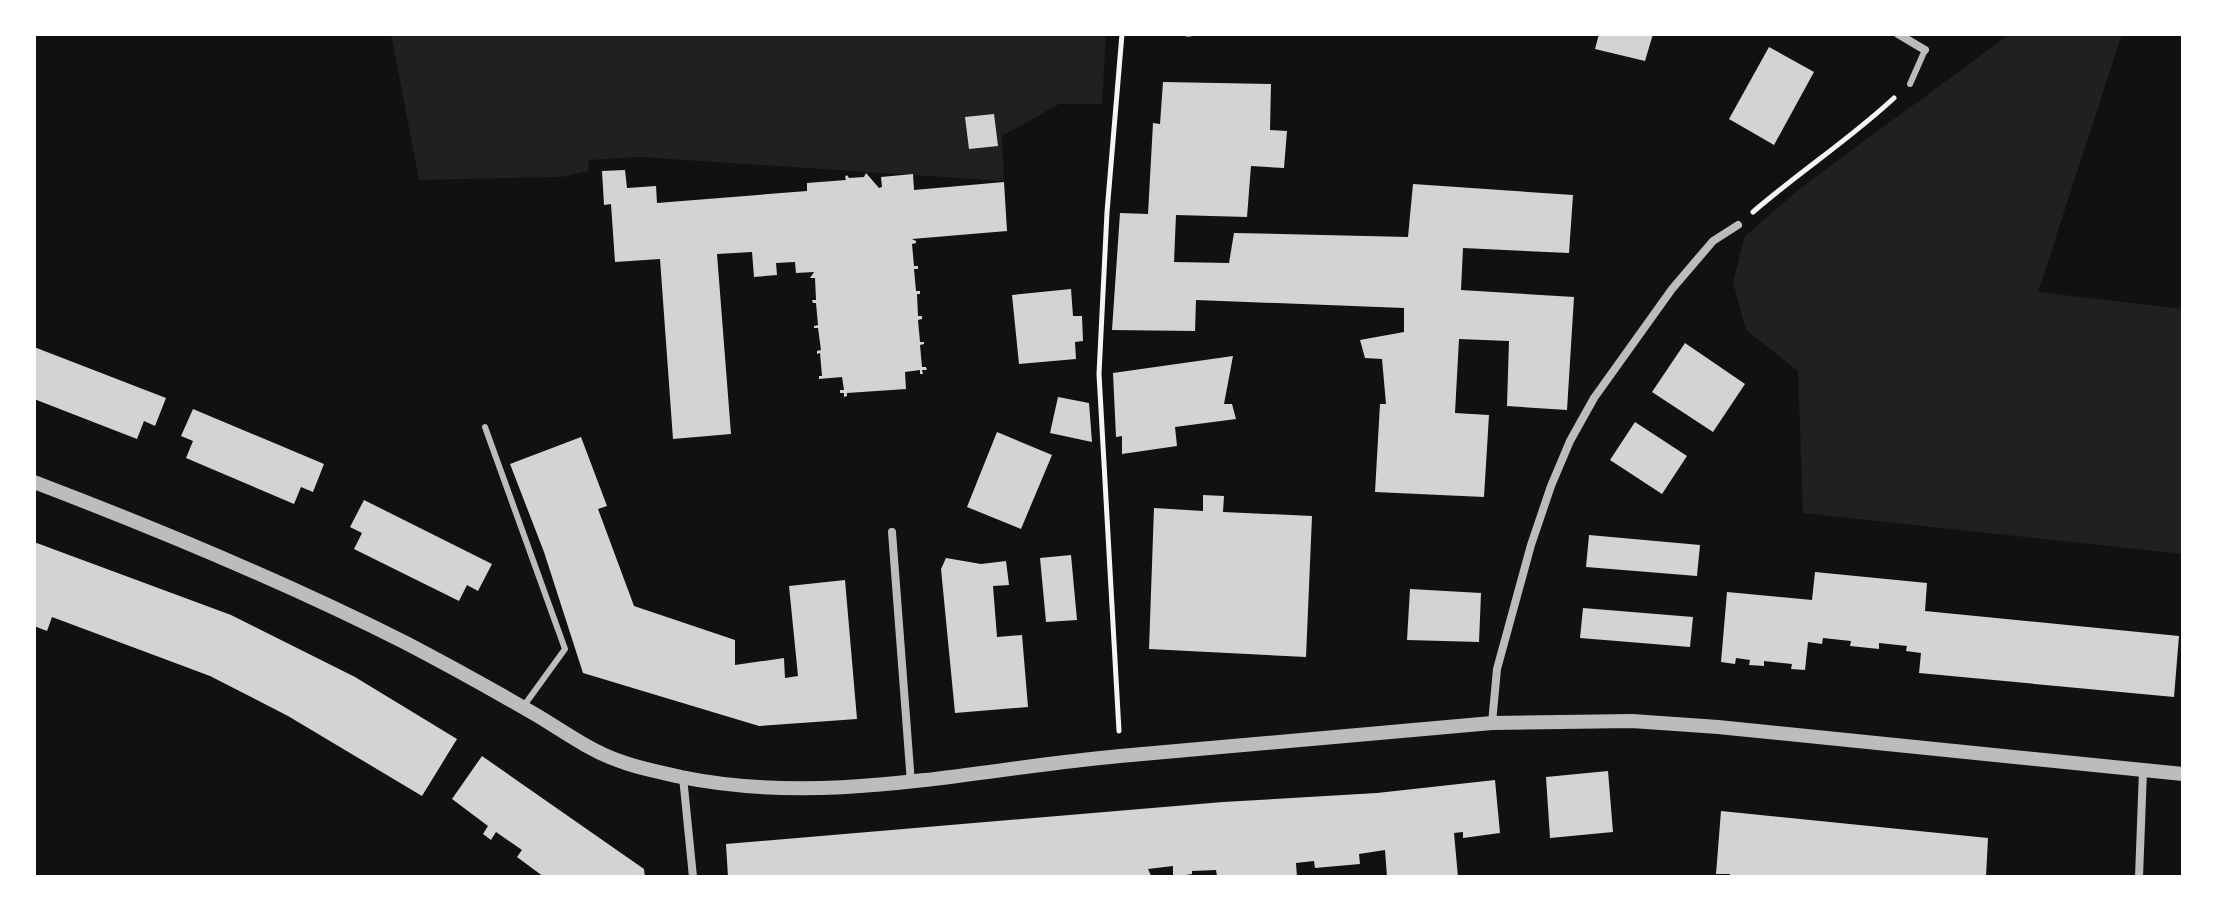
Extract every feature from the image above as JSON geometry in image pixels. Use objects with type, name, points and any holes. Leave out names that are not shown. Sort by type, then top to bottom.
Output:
[{"type":"street","points":[[1898,34],[1925,50]]},
{"type":"street","points":[[1492,723],[1497,669],[1531,545],[1570,441],[1594,398],[1672,289],[1713,241],[1738,225]]},
{"type":"street","points":[[34,482],[154,528],[287,585],[407,644],[616,760],[683,777],[775,788],[911,784],[1060,761],[1492,723],[1606,720],[1664,722],[2183,774]]},
{"type":"street","points":[[892,532],[911,784]]},
{"type":"street","points":[[2139,877],[2143,771]]},
{"type":"street","points":[[683,777],[693,877]]},
{"type":"lane","points":[[1910,84],[1925,50]]},
{"type":"lane","points":[[485,427],[565,649],[523,707]]},
{"type":"path","points":[[1120,756],[1099,374],[1107,212],[1122,34]]},
{"type":"path","points":[[1738,225],[1806,168],[1873,118],[1910,84]]},
{"type":"shaded area","points":[[391,34],[1106,34],[1102,104],[1059,104],[1002,136],[1004,181],[640,157],[589,160],[588,171],[561,177],[419,180]]},
{"type":"shaded area","points":[[2010,34],[2122,34],[2038,292],[2183,309],[2183,554],[1803,513],[1798,371],[1746,330],[1733,282],[1745,236],[1803,186]]},
{"type":"building","points":[[1599,34],[1653,34],[1645,61],[1595,49]]},
{"type":"building","points":[[1769,47],[1814,72],[1774,145],[1729,119]]},
{"type":"building","points":[[1163,82],[1271,84],[1270,130],[1287,131],[1284,168],[1251,166],[1247,217],[1176,215],[1174,262],[1229,263],[1234,233],[1408,237],[1413,184],[1573,195],[1569,253],[1463,248],[1461,290],[1574,297],[1567,410],[1507,406],[1509,341],[1459,339],[1455,413],[1489,415],[1484,497],[1375,492],[1380,404],[1386,404],[1382,359],[1365,358],[1360,340],[1404,332],[1404,308],[1196,300],[1195,331],[1112,330],[1120,213],[1148,214],[1153,123],[1160,124]]},
{"type":"building","points":[[994,114],[998,146],[969,149],[965,117]]},
{"type":"building","points":[[625,170],[627,188],[656,186],[657,203],[807,191],[807,183],[846,180],[847,175],[849,178],[864,177],[866,173],[879,188],[882,187],[881,177],[913,174],[914,190],[1004,182],[1007,231],[912,239],[916,241],[912,244],[914,266],[918,266],[914,269],[916,291],[920,291],[917,294],[918,316],[922,316],[918,320],[920,342],[924,342],[920,345],[922,367],[927,370],[922,370],[923,374],[920,370],[905,372],[906,389],[847,393],[844,397],[844,393],[840,393],[844,390],[842,377],[819,379],[822,376],[820,353],[817,354],[817,351],[821,350],[818,328],[814,328],[818,325],[816,303],[812,300],[816,300],[815,278],[810,278],[814,272],[796,273],[795,262],[776,263],[777,275],[754,277],[752,252],[717,254],[731,434],[673,439],[660,259],[615,262],[611,204],[604,205],[602,171]]},
{"type":"building","points":[[1071,289],[1073,316],[1082,316],[1083,341],[1075,342],[1076,359],[1019,364],[1012,295]]},
{"type":"building","points":[[1685,343],[1745,384],[1713,432],[1652,392]]},
{"type":"building","points":[[34,347],[166,398],[155,426],[144,421],[137,439],[34,399]]},
{"type":"building","points":[[1233,356],[1224,404],[1232,404],[1236,419],[1175,427],[1177,446],[1122,454],[1122,436],[1116,437],[1113,373]]},
{"type":"building","points":[[1058,397],[1089,403],[1092,442],[1050,433]]},
{"type":"building","points":[[193,409],[324,464],[313,492],[301,487],[294,504],[186,458],[193,441],[181,436]]},
{"type":"building","points":[[1635,422],[1687,456],[1662,494],[1610,460]]},
{"type":"building","points":[[997,432],[1052,455],[1021,529],[967,507]]},
{"type":"building","points":[[581,437],[607,506],[598,509],[634,606],[735,640],[735,665],[784,658],[785,678],[798,676],[789,586],[845,580],[857,719],[759,726],[583,673],[544,552],[510,464]]},
{"type":"building","points":[[1203,495],[1224,496],[1223,512],[1312,516],[1306,657],[1149,649],[1154,508],[1203,511]]},
{"type":"building","points":[[364,500],[492,564],[478,591],[467,585],[459,601],[354,549],[362,533],[350,527]]},
{"type":"building","points":[[1589,535],[1700,545],[1697,576],[1586,567]]},
{"type":"building","points":[[34,542],[231,615],[355,677],[457,739],[422,796],[288,716],[210,676],[52,617],[47,631],[34,626]]},
{"type":"building","points":[[1071,555],[1077,620],[1046,622],[1040,558]]},
{"type":"building","points":[[946,558],[981,564],[1006,561],[1009,585],[993,586],[997,637],[1022,635],[1028,707],[955,713],[941,569]]},
{"type":"building","points":[[1815,572],[1927,583],[1925,611],[2179,636],[2174,697],[1919,673],[1921,653],[1906,651],[1907,646],[1879,643],[1879,649],[1850,646],[1851,641],[1823,638],[1822,644],[1808,642],[1805,670],[1791,669],[1792,664],[1764,661],[1764,666],[1749,665],[1750,660],[1736,658],[1735,664],[1721,662],[1727,592],[1812,600]]},
{"type":"building","points":[[1410,589],[1481,593],[1479,642],[1407,640]]},
{"type":"building","points":[[1583,608],[1693,617],[1690,647],[1580,638]]},
{"type":"building","points":[[482,756],[644,869],[645,877],[544,877],[517,857],[522,850],[496,832],[491,840],[483,834],[488,826],[452,799]]},
{"type":"building","points":[[1608,771],[1613,832],[1550,838],[1546,777]]},
{"type":"building","points":[[1495,780],[1500,833],[1463,838],[1463,832],[1454,833],[1458,877],[1387,877],[1385,850],[1359,854],[1360,864],[1315,868],[1314,861],[1296,863],[1297,877],[1217,876],[1216,870],[1192,871],[1192,874],[1173,877],[1173,866],[1148,869],[1151,876],[1142,877],[728,877],[726,844],[1223,802],[1377,793]]},
{"type":"building","points":[[1721,811],[1988,838],[1986,877],[1729,877],[1730,874],[1716,874]]}]
